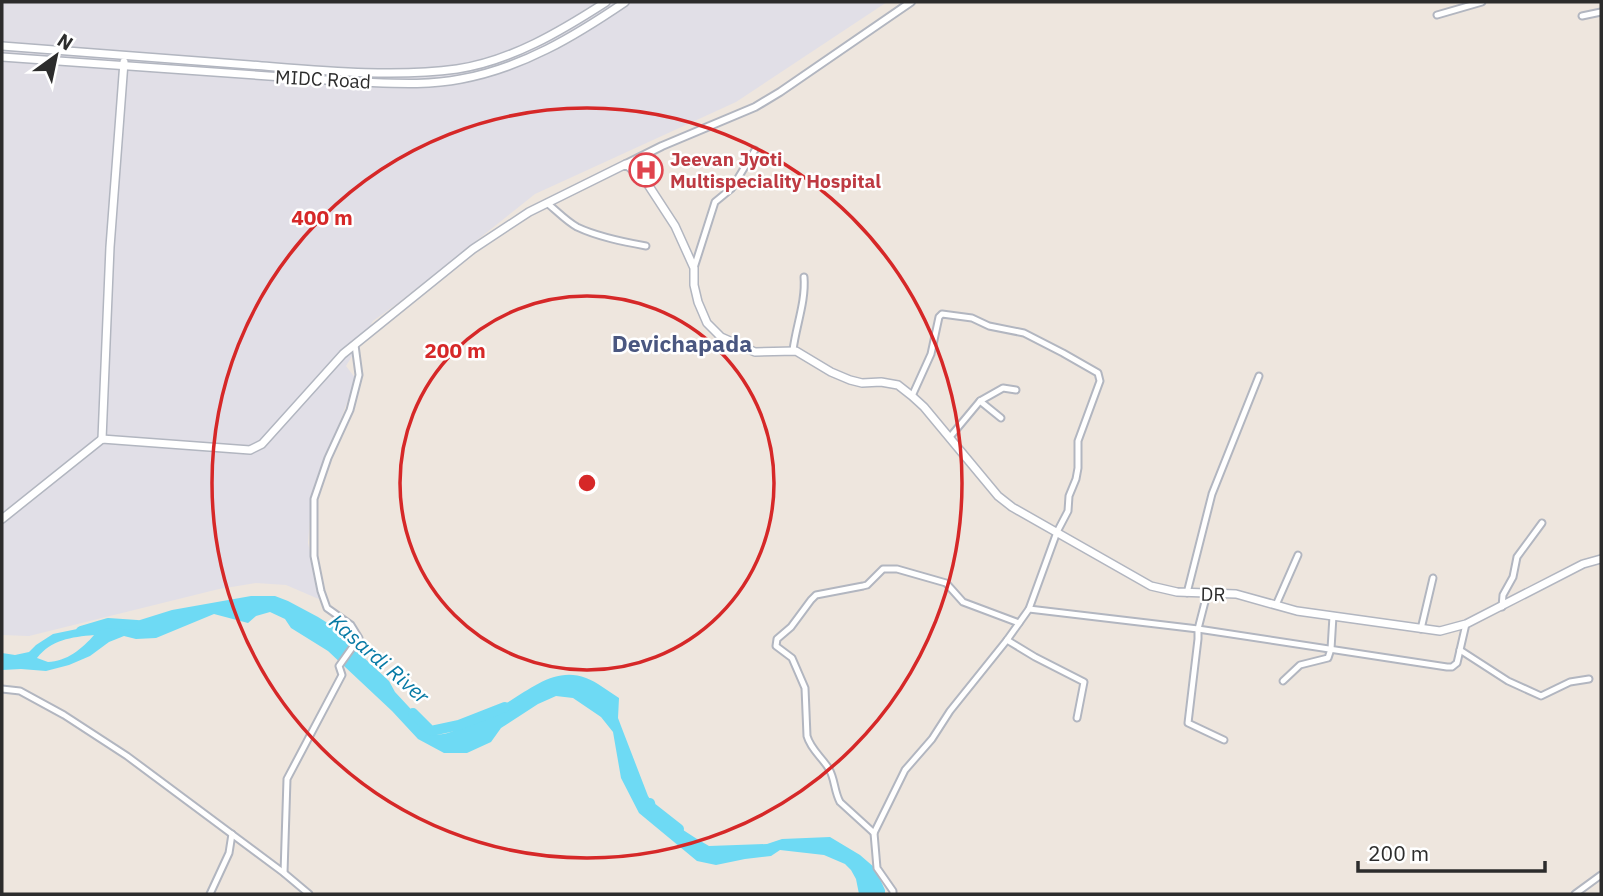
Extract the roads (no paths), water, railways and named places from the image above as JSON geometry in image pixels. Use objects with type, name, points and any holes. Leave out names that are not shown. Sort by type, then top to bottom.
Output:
[{"type":"main road","name":"MIDC Road","points":[[2,46],[411,73],[459,69],[510,55],[571,24],[606,2]]},
{"type":"main road","name":"MIDC Road","points":[[2,57],[354,82],[411,83],[461,79],[514,65],[576,34],[625,2]]},
{"type":"main road","points":[[102,439],[110,258],[124,55]]},
{"type":"main road","points":[[2,519],[102,439],[250,450],[261,444],[343,354],[473,249],[529,212],[626,164],[647,183],[675,226],[694,268],[698,302],[707,323],[721,337],[755,352],[793,350]]},
{"type":"main road","name":"DR","points":[[793,350],[850,380],[898,385],[912,396],[950,438],[998,496],[1012,507],[1151,586],[1187,593],[1236,594],[1297,611],[1440,631],[1466,624],[1583,564],[1601,559]]},
{"type":"street","points":[[626,164],[755,107],[911,2]]},
{"type":"street","points":[[1437,15],[1482,2]]},
{"type":"street","points":[[1582,16],[1601,12]]},
{"type":"street","points":[[694,268],[715,202],[732,188],[755,150]]},
{"type":"street","points":[[547,203],[586,231],[646,246]]},
{"type":"street","points":[[793,350],[805,288],[804,277]]},
{"type":"street","points":[[893,894],[877,868],[874,833],[905,770],[932,739],[1029,609],[1057,532],[1069,509],[1069,496],[1078,468],[1078,441],[1100,381],[1098,373],[1024,333],[986,325],[972,318],[942,314],[929,361],[912,396]]},
{"type":"street","points":[[284,873],[287,779],[342,675],[339,666],[359,639],[351,625],[327,608],[314,556],[314,499],[328,458],[350,410],[359,375],[355,345]]},
{"type":"street","points":[[1187,593],[1212,494],[1259,376]]},
{"type":"street","points":[[950,438],[980,401],[1003,388],[1016,390]]},
{"type":"street","points":[[980,401],[1001,418]]},
{"type":"street","points":[[1502,607],[1503,595],[1513,577],[1517,557],[1542,523]]},
{"type":"street","points":[[1276,605],[1298,555]]},
{"type":"street","points":[[874,833],[840,802],[829,768],[809,743],[805,688],[792,658],[776,646],[777,639],[791,627],[816,595],[867,585],[880,571],[887,568],[941,581],[949,586],[963,603],[1019,623]]},
{"type":"street","points":[[1421,629],[1433,578]]},
{"type":"street","points":[[1207,594],[1198,629],[1188,723],[1224,740]]},
{"type":"street","points":[[1029,609],[1198,629],[1447,667],[1455,665],[1466,624]]},
{"type":"street","points":[[1283,681],[1300,665],[1328,658],[1333,616]]},
{"type":"street","points":[[1007,640],[1084,682],[1077,718]]},
{"type":"street","points":[[1460,650],[1508,681],[1541,696],[1570,682],[1589,679]]},
{"type":"street","points":[[2,689],[20,691],[64,715],[127,757],[233,834],[309,894]]},
{"type":"street","points":[[211,894],[229,853],[233,834]]},
{"type":"street","points":[[1575,894],[1601,875]]},
{"type":"water","points":[[251,596],[275,596],[288,601],[353,639],[361,655],[389,681],[430,734],[456,730],[546,680],[565,675],[586,678],[619,698],[618,718],[648,796],[660,815],[709,846],[767,844],[782,839],[830,837],[860,855],[875,868],[885,894],[859,894],[851,870],[845,864],[824,855],[780,850],[771,856],[716,865],[697,861],[639,813],[621,778],[613,732],[601,717],[573,698],[556,696],[538,704],[501,728],[491,742],[467,753],[444,753],[418,739],[328,651],[291,628],[285,619],[270,612],[256,616],[248,623],[214,614],[156,638],[136,639],[124,636],[109,642],[90,656],[46,671],[2,670],[2,653],[15,655],[29,652],[53,634],[82,628],[124,625],[172,610]],"holes":[[[94,635],[74,653],[61,660],[48,662],[37,658],[62,640]]]},
{"type":"waterway","name":"Kasardi River","points":[[81,631],[108,623],[137,625]]},
{"type":"waterway","name":"Kasardi River","points":[[413,713],[431,731],[459,725],[505,707]]},
{"type":"waterway","name":"Kasardi River","points":[[650,803],[651,807],[679,829]]},
{"type":"place","name":"Jeevan Jyoti Multispeciality Hospital","points":[[646,170]]},
{"type":"district","name":"Devichapada","points":[[682,344]]}]
